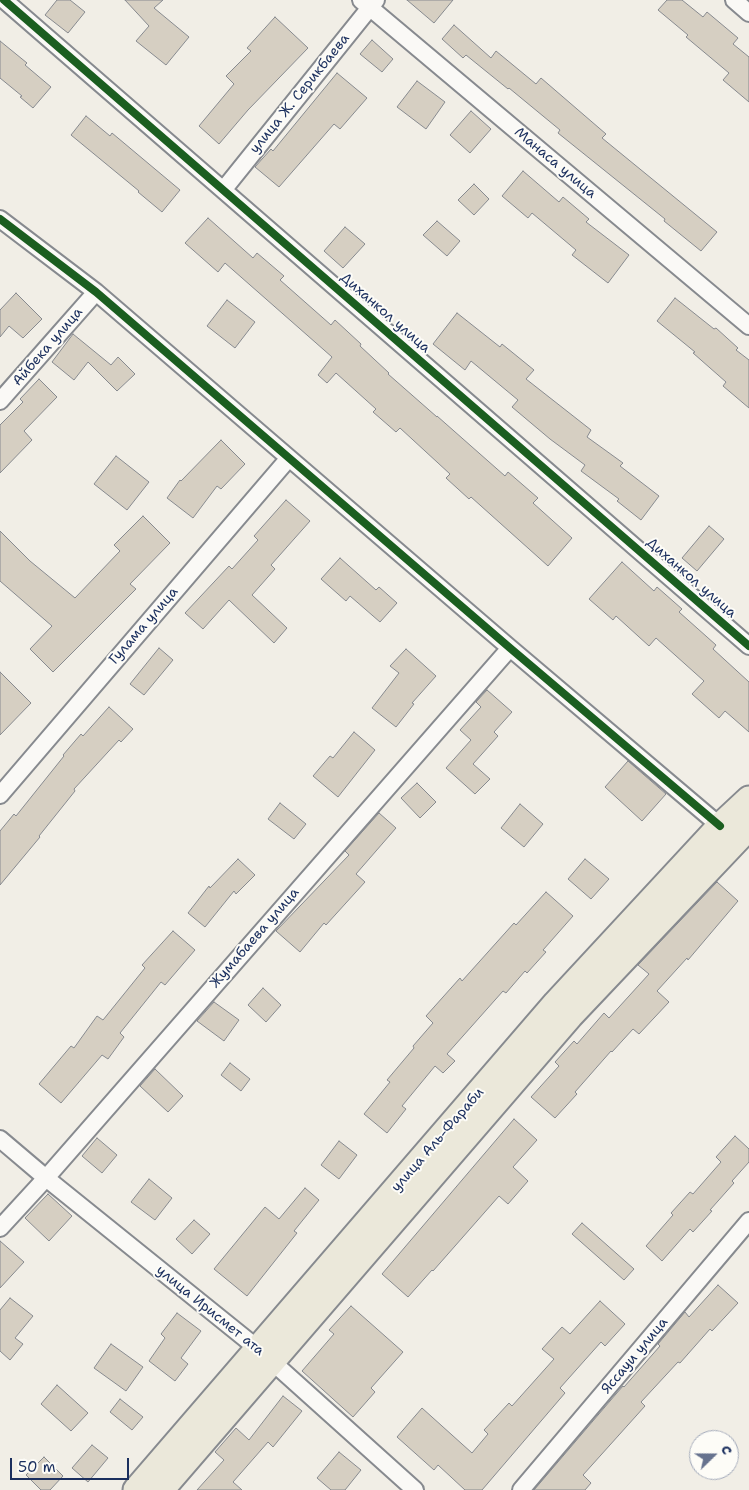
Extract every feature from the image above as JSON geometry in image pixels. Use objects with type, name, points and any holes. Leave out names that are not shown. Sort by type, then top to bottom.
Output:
[{"type":"main road","name":"улица Аль-Фараби","points":[[161,1490],[264,1355],[556,1003],[720,826],[749,798]]},
{"type":"main road","name":"улица Аль-Фараби","points":[[136,1490],[264,1355],[570,1016],[749,827]]},
{"type":"street","name":"Диханкол улица","points":[[4,0],[749,646]]},
{"type":"street","points":[[734,0],[749,13]]},
{"type":"street","name":"улица Ж. Серикбаева","points":[[224,189],[368,2]]},
{"type":"street","name":"Манаса улица","points":[[368,2],[749,326]]},
{"type":"street","points":[[0,219],[96,292],[720,826]]},
{"type":"street","name":"Айбека улица","points":[[0,401],[96,292]]},
{"type":"street","name":"Гулама улица","points":[[0,795],[289,458]]},
{"type":"street","name":"Жумабаева улица","points":[[0,1228],[46,1178],[510,648]]},
{"type":"street","name":"улица Ирисмет ата","points":[[0,1138],[46,1178],[264,1355],[415,1490]]},
{"type":"street","name":"Яссауи улица","points":[[521,1490],[749,1221]]},
{"type":"building","points":[[57,0],[70,0],[85,12],[68,33],[45,15]]},
{"type":"building","points":[[125,0],[163,0],[154,8],[189,37],[166,65],[136,41],[149,26]]},
{"type":"building","points":[[407,0],[453,0],[434,23]]},
{"type":"building","points":[[667,0],[682,0],[703,17],[707,12],[738,38],[733,44],[749,57],[749,102],[723,80],[729,73],[686,37],[688,35],[658,10]]},
{"type":"building","points":[[275,17],[308,48],[248,110],[219,144],[199,126],[234,84],[226,76],[251,51],[247,48]]},
{"type":"building","points":[[454,25],[491,58],[496,51],[536,84],[541,78],[606,134],[602,138],[717,232],[701,251],[664,221],[665,219],[558,133],[560,130],[509,88],[466,55],[463,58],[442,39]]},
{"type":"building","points":[[372,40],[393,59],[382,72],[360,54]]},
{"type":"building","points":[[0,41],[27,63],[25,65],[51,87],[33,108],[0,78]]},
{"type":"building","points":[[337,73],[367,98],[340,129],[334,124],[279,187],[255,167],[271,149],[273,151]]},
{"type":"building","points":[[417,81],[445,102],[426,129],[397,107]]},
{"type":"building","points":[[471,111],[491,129],[470,153],[450,135]]},
{"type":"building","points":[[86,116],[110,136],[112,133],[180,190],[162,212],[71,135]]},
{"type":"building","points":[[523,171],[559,202],[563,197],[589,219],[586,222],[629,255],[608,283],[572,255],[576,250],[532,213],[528,218],[502,196]]},
{"type":"building","points":[[474,184],[489,199],[474,215],[458,200]]},
{"type":"building","points":[[208,218],[253,258],[257,253],[284,276],[280,280],[331,325],[335,320],[361,344],[360,346],[388,374],[437,417],[505,476],[508,472],[538,498],[533,503],[572,538],[548,566],[471,497],[469,499],[446,478],[450,474],[400,428],[396,432],[373,412],[376,409],[336,373],[327,383],[318,375],[332,357],[225,263],[218,272],[185,243]]},
{"type":"building","points":[[437,221],[460,241],[447,256],[423,235]]},
{"type":"building","points":[[345,227],[365,244],[343,268],[324,251]]},
{"type":"building","points":[[16,293],[42,319],[23,338],[9,326],[0,337],[0,310]]},
{"type":"building","points":[[675,298],[714,329],[716,328],[738,348],[736,350],[749,360],[749,408],[723,386],[726,382],[693,353],[695,352],[657,321]]},
{"type":"building","points":[[227,300],[255,322],[235,348],[207,326]]},
{"type":"building","points":[[457,313],[500,347],[502,344],[534,370],[526,379],[591,430],[587,437],[623,463],[620,466],[659,496],[641,520],[617,501],[619,499],[581,471],[585,465],[512,407],[518,400],[471,361],[465,370],[433,344]]},
{"type":"building","points":[[73,334],[111,365],[118,357],[135,374],[117,391],[88,362],[74,380],[52,362]]},
{"type":"building","points":[[39,379],[57,397],[24,431],[32,440],[0,473],[0,425],[23,402],[20,399]]},
{"type":"building","points":[[221,440],[245,464],[221,489],[217,486],[193,518],[167,498],[180,480]]},
{"type":"building","points":[[116,456],[149,482],[127,510],[94,484]]},
{"type":"building","points":[[286,500],[310,521],[271,565],[275,569],[252,595],[287,628],[274,643],[229,600],[203,629],[185,613],[229,566],[232,569],[258,540],[254,536]]},
{"type":"building","points":[[143,516],[170,543],[130,584],[136,589],[53,672],[30,649],[52,626],[0,581],[0,531],[30,561],[75,598],[120,551],[114,545]]},
{"type":"building","points":[[709,526],[724,539],[697,571],[682,558]]},
{"type":"building","points":[[340,558],[376,590],[379,587],[397,603],[380,622],[350,596],[346,601],[321,579]]},
{"type":"building","points":[[622,562],[654,591],[657,587],[682,609],[679,612],[716,645],[713,649],[749,682],[749,732],[725,711],[719,718],[692,694],[704,681],[656,638],[649,646],[616,616],[613,620],[589,599]]},
{"type":"building","points":[[159,648],[173,660],[144,695],[130,684]]},
{"type":"building","points":[[406,649],[436,676],[412,703],[414,704],[396,727],[372,708],[399,673],[390,666]]},
{"type":"building","points":[[0,672],[31,703],[0,735]]},
{"type":"building","points":[[487,690],[512,712],[494,732],[498,736],[473,764],[490,779],[475,794],[446,768],[471,740],[460,730],[481,707],[476,702]]},
{"type":"building","points":[[109,707],[133,729],[121,742],[119,740],[74,789],[75,791],[40,837],[0,885],[0,831],[14,814],[16,816],[81,734],[83,736]]},
{"type":"building","points":[[354,732],[375,750],[338,797],[313,776],[330,756],[333,758]]},
{"type":"building","points":[[628,761],[666,794],[642,821],[605,787]]},
{"type":"building","points":[[417,783],[436,802],[420,818],[401,798]]},
{"type":"building","points":[[280,803],[306,824],[294,839],[268,819]]},
{"type":"building","points":[[520,804],[543,824],[524,847],[501,828]]},
{"type":"building","points":[[379,813],[396,828],[356,874],[365,882],[326,925],[324,923],[300,952],[276,931],[349,855],[345,851]]},
{"type":"building","points":[[238,859],[255,875],[236,894],[234,891],[205,927],[188,913],[209,886],[210,888]]},
{"type":"building","points":[[585,859],[609,879],[591,899],[568,879]]},
{"type":"building","points":[[717,882],[738,901],[688,960],[687,958],[657,991],[669,1002],[639,1034],[633,1029],[611,1051],[555,1118],[531,1097],[559,1066],[555,1062],[574,1041],[577,1044],[604,1013],[609,1018],[649,974],[638,965]]},
{"type":"building","points":[[546,892],[573,916],[543,950],[546,952],[527,973],[525,971],[506,993],[503,991],[447,1054],[455,1061],[443,1073],[435,1066],[402,1106],[406,1109],[387,1133],[364,1114],[390,1082],[387,1080],[433,1023],[426,1016],[460,978],[462,981],[514,923],[516,925]]},
{"type":"building","points":[[173,931],[195,950],[165,985],[161,982],[120,1033],[124,1037],[108,1059],[102,1055],[61,1103],[39,1084],[71,1046],[74,1048],[97,1016],[103,1020],[145,968],[142,965]]},
{"type":"building","points":[[263,988],[281,1005],[266,1022],[248,1005]]},
{"type":"building","points":[[214,1002],[239,1020],[224,1041],[197,1021]]},
{"type":"building","points":[[230,1063],[250,1079],[241,1091],[221,1075]]},
{"type":"building","points":[[155,1069],[183,1096],[168,1112],[140,1086]]},
{"type":"building","points":[[514,1119],[537,1140],[513,1167],[528,1181],[508,1204],[499,1196],[408,1297],[382,1274]]},
{"type":"building","points":[[735,1136],[749,1149],[749,1162],[732,1181],[734,1183],[710,1210],[712,1211],[693,1232],[690,1229],[662,1261],[646,1246],[673,1215],[671,1213],[690,1192],[693,1194],[721,1162],[716,1157]]},
{"type":"building","points":[[97,1138],[117,1155],[102,1173],[82,1156]]},
{"type":"building","points":[[339,1141],[357,1155],[339,1179],[321,1165]]},
{"type":"building","points":[[149,1179],[172,1198],[155,1220],[131,1202]]},
{"type":"building","points":[[305,1188],[319,1200],[294,1231],[297,1233],[247,1296],[214,1269],[265,1207],[279,1219]]},
{"type":"building","points":[[48,1194],[72,1216],[49,1241],[25,1218]]},
{"type":"building","points":[[194,1220],[210,1234],[192,1254],[176,1239]]},
{"type":"building","points":[[582,1223],[634,1269],[624,1280],[572,1234]]},
{"type":"building","points":[[0,1241],[24,1262],[0,1288]]},
{"type":"building","points":[[718,1285],[738,1303],[712,1331],[710,1329],[680,1363],[678,1362],[641,1402],[645,1406],[583,1475],[591,1483],[585,1490],[534,1490],[623,1386],[660,1346],[658,1344],[685,1312],[689,1317]]},
{"type":"building","points":[[10,1298],[33,1316],[15,1338],[23,1344],[10,1360],[0,1351],[0,1310]]},
{"type":"building","points":[[600,1301],[625,1324],[605,1346],[601,1342],[560,1388],[565,1393],[482,1490],[465,1490],[438,1465],[434,1470],[397,1437],[422,1408],[472,1453],[488,1434],[484,1430],[509,1403],[512,1406],[554,1359],[542,1349],[562,1327],[570,1334]]},
{"type":"building","points":[[351,1306],[403,1352],[371,1388],[375,1392],[353,1417],[302,1371],[334,1334],[329,1330]]},
{"type":"building","points":[[177,1313],[201,1331],[181,1358],[188,1364],[175,1381],[149,1361],[165,1338],[161,1334]]},
{"type":"building","points":[[111,1344],[143,1367],[126,1391],[94,1368]]},
{"type":"building","points":[[57,1385],[88,1413],[71,1431],[41,1404]]},
{"type":"building","points":[[283,1396],[302,1411],[273,1447],[268,1442],[233,1482],[242,1490],[197,1490],[224,1460],[215,1452],[236,1428],[249,1440]]},
{"type":"building","points":[[120,1399],[143,1417],[132,1430],[110,1412]]},
{"type":"building","points":[[92,1445],[108,1458],[88,1482],[72,1468]]},
{"type":"building","points":[[339,1452],[361,1470],[345,1490],[331,1490],[317,1478]]},
{"type":"building","points":[[44,1457],[63,1476],[50,1490],[41,1490],[26,1475]]},
{"type":"cycle path","points":[[4,0],[749,646]]},
{"type":"cycle path","points":[[0,219],[96,292],[720,826]]}]
